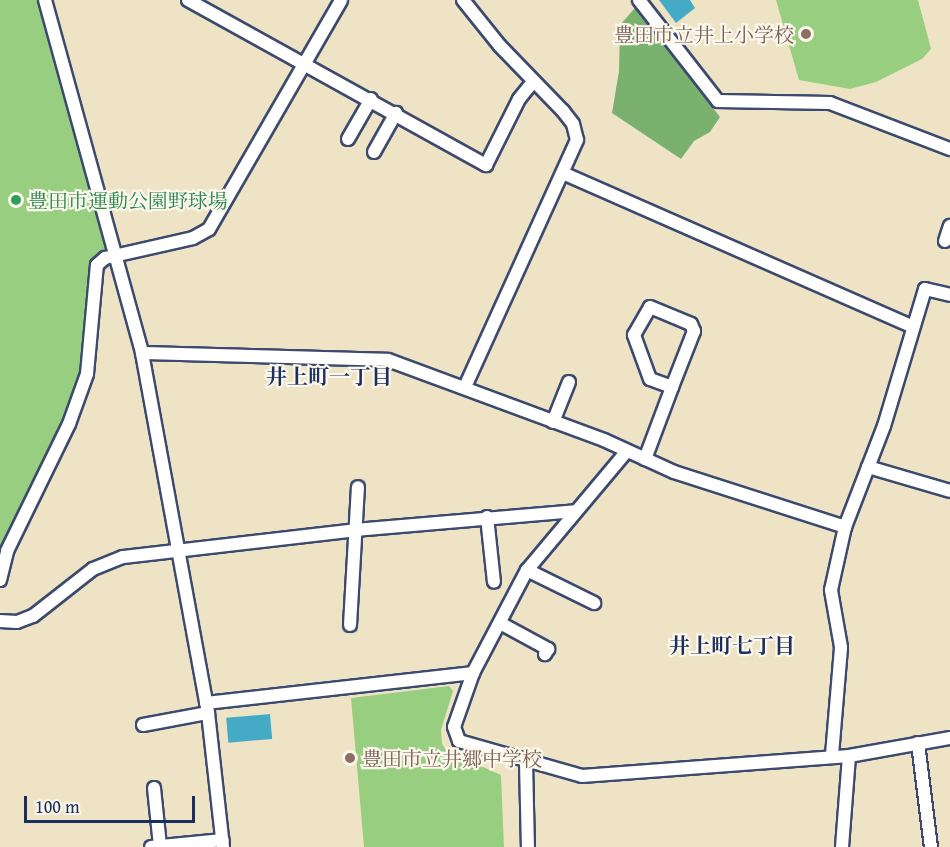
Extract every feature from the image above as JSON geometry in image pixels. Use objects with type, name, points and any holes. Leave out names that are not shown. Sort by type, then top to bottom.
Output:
[{"type":"street","points":[[45,0],[113,256],[142,353],[176,549],[207,708],[223,844],[156,846],[154,788]]},
{"type":"street","points":[[188,0],[306,62],[486,165],[519,99],[533,82]]},
{"type":"street","points":[[0,580],[6,551],[69,424],[87,374],[97,265],[113,256],[193,238],[209,229],[341,0]]},
{"type":"street","points":[[463,0],[533,82],[564,111],[576,131],[577,140],[565,174],[465,387]]},
{"type":"street","points":[[639,0],[718,101],[830,104],[950,149]]},
{"type":"street","points":[[348,139],[371,99]]},
{"type":"street","points":[[374,152],[396,113]]},
{"type":"street","points":[[565,174],[911,326]]},
{"type":"street","points":[[945,242],[950,226]]},
{"type":"street","points":[[832,755],[841,647],[831,590],[845,527],[884,426],[911,326],[925,289],[950,295]]},
{"type":"street","points":[[645,459],[694,331],[691,324],[650,307],[634,334],[650,379],[672,387]]},
{"type":"street","points":[[142,353],[387,360],[465,387],[645,459],[845,527]]},
{"type":"street","points":[[554,422],[569,382]]},
{"type":"street","points":[[627,452],[527,570],[473,673],[454,735],[459,741],[526,762],[582,776],[832,755],[849,756],[950,738]]},
{"type":"street","points":[[868,467],[950,491]]},
{"type":"street","points":[[350,625],[358,488]]},
{"type":"street","points":[[0,621],[17,622],[45,610],[82,577],[107,562],[176,549],[487,517],[575,511]]},
{"type":"street","points":[[487,517],[494,582]]},
{"type":"street","points":[[527,570],[594,603]]},
{"type":"street","points":[[500,623],[548,649],[545,654]]},
{"type":"street","points":[[143,725],[207,708],[473,673]]},
{"type":"street","points":[[918,743],[931,847]]},
{"type":"street","points":[[842,847],[849,756]]},
{"type":"street","points":[[526,762],[528,847]]},
{"type":"green space","points":[[0,0],[38,0],[111,250],[97,258],[82,383],[0,581]]},
{"type":"green space","points":[[776,0],[918,0],[931,49],[922,59],[876,82],[850,89],[799,80]]},
{"type":"green space","points":[[635,8],[720,117],[710,132],[694,141],[681,159],[612,113],[619,71],[620,25]]},
{"type":"green space","points":[[449,686],[453,691],[441,730],[442,744],[447,751],[501,775],[504,847],[364,847],[351,698]]},
{"type":"water","points":[[659,0],[690,0],[695,8],[676,23]]},
{"type":"water","points":[[270,714],[272,739],[228,743],[226,718]]},
{"type":"place","name":"豊田市立井上小学校","points":[[806,34]]},
{"type":"place","name":"豊田市運動公園野球場","points":[[16,200]]},
{"type":"place","name":"豊田市立井郷中学校","points":[[350,758]]},
{"type":"district","name":"井上町一丁目","points":[[329,377]]},
{"type":"district","name":"井上町七丁目","points":[[732,646]]}]
